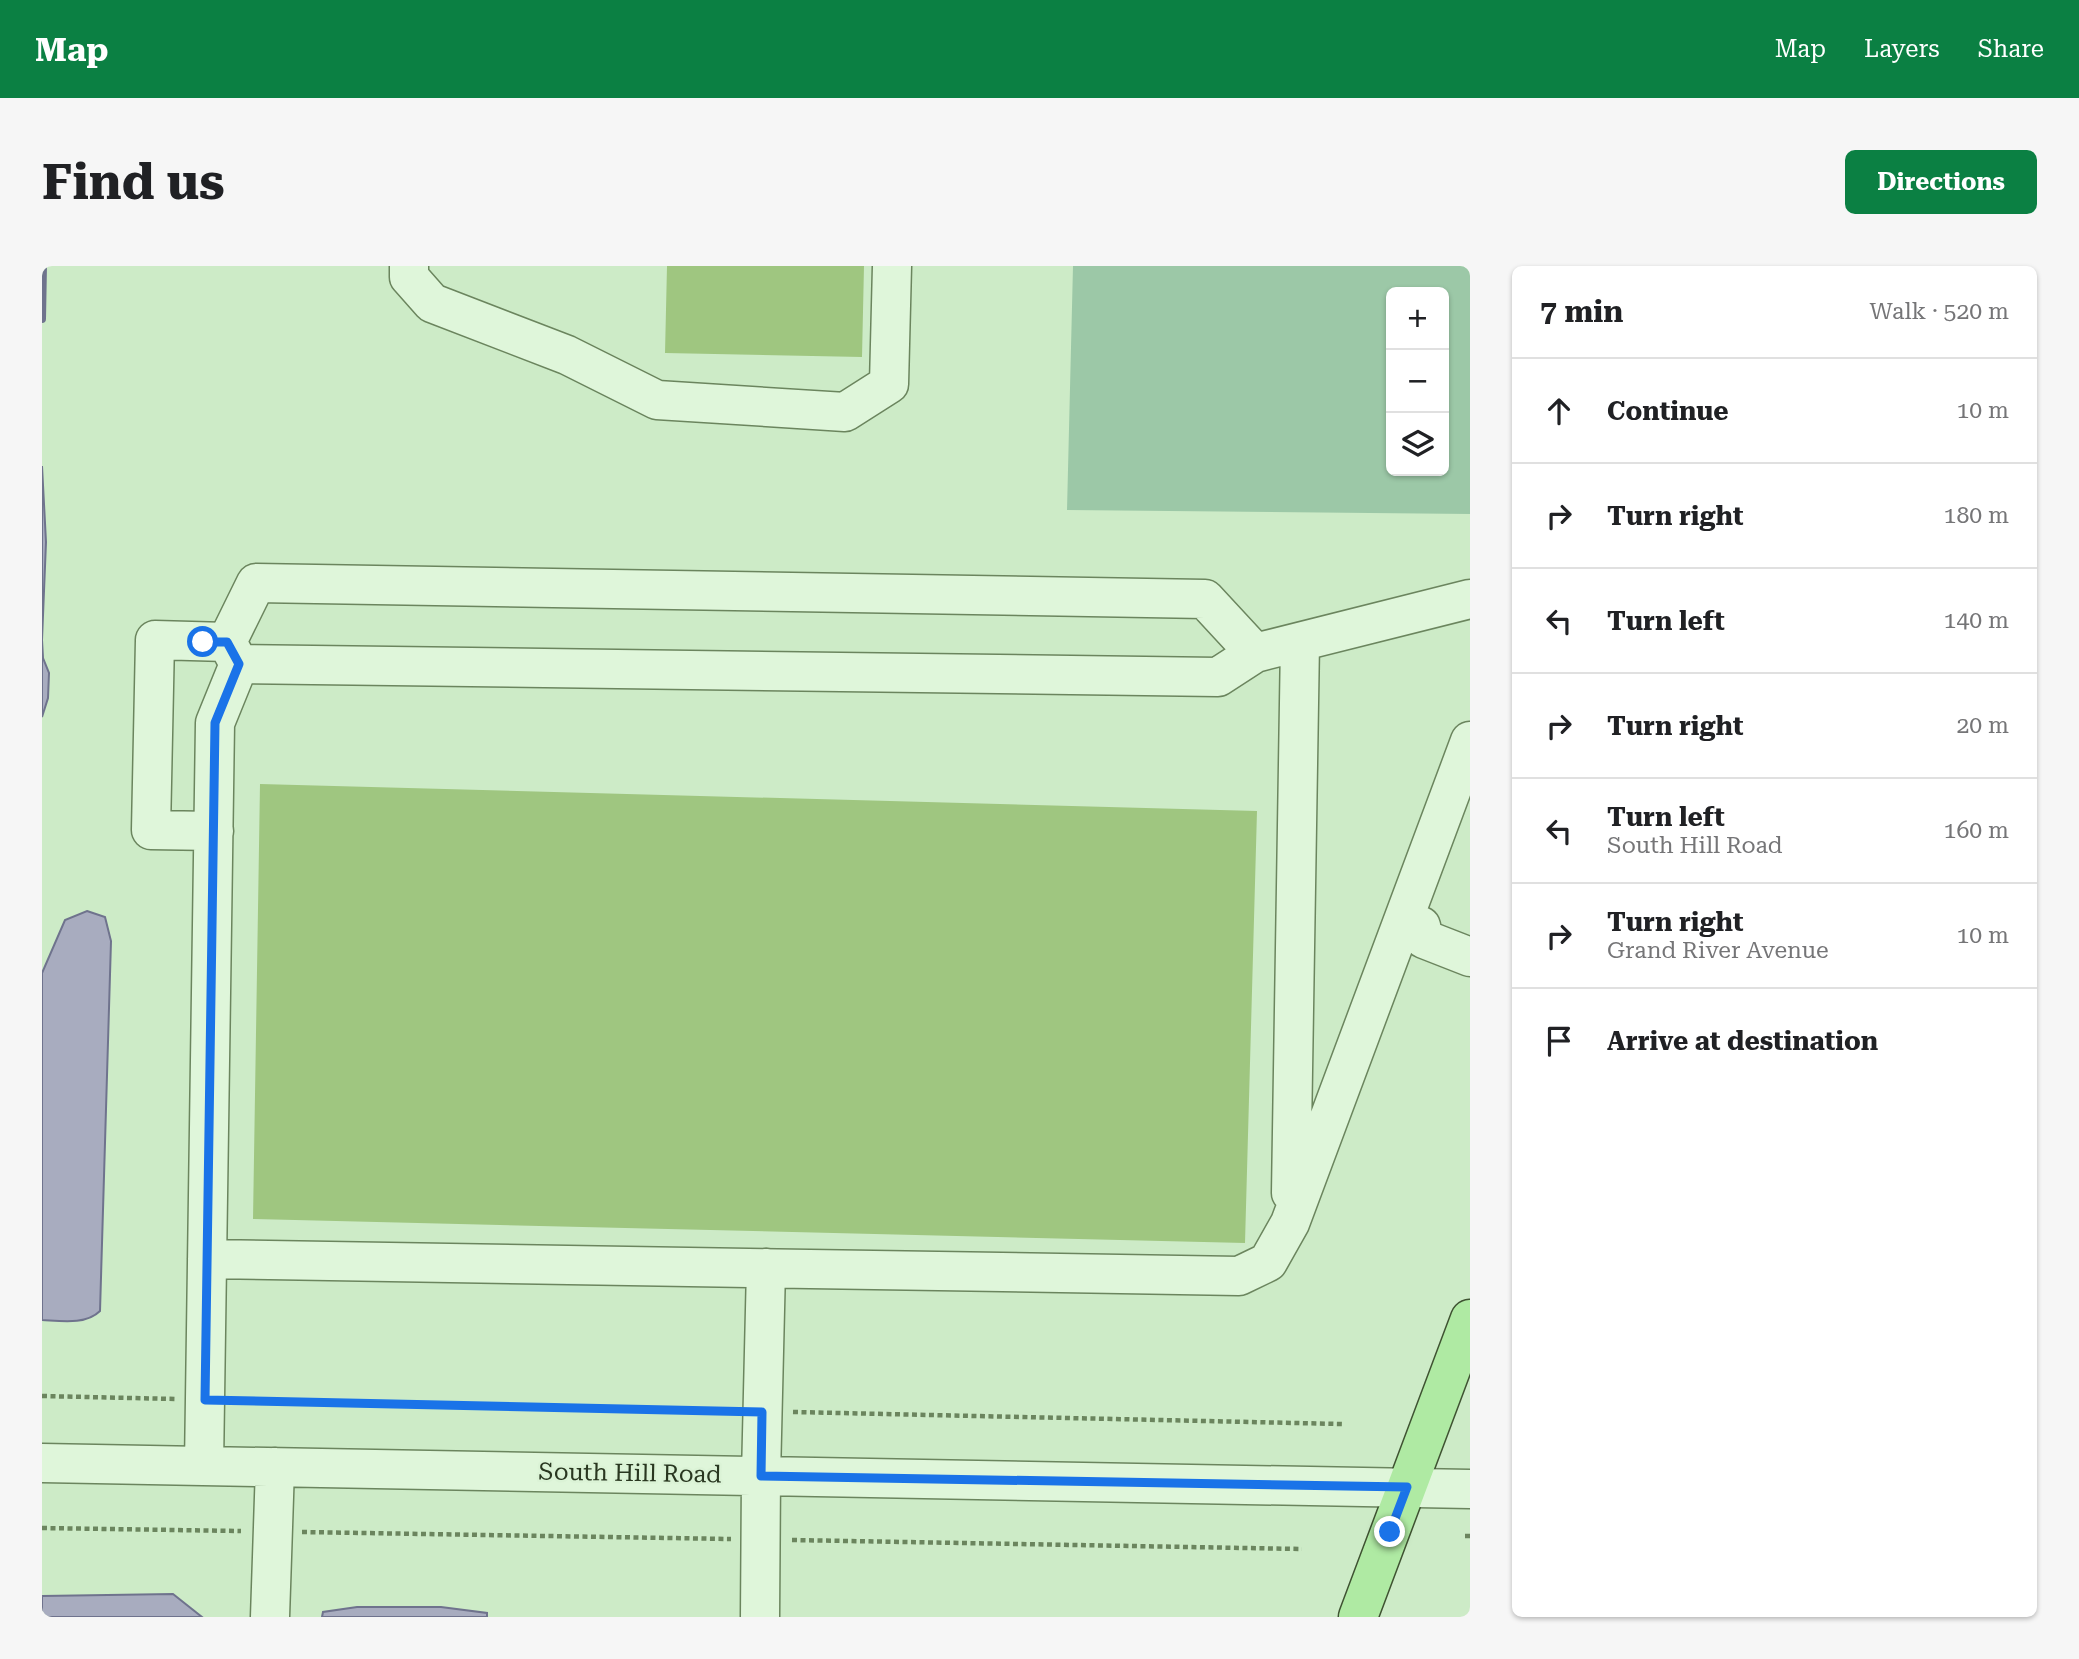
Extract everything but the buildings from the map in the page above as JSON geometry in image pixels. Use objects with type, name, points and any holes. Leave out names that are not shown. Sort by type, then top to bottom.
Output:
[{"type":"main road","points":[[1358,1617],[1470,1319]]},
{"type":"street","points":[[409,266],[409,277],[432,303],[566,355],[657,400],[845,412],[889,384],[892,266]]},
{"type":"street","points":[[204,1465],[215,723],[233,653],[256,583],[1205,599],[1255,653]]},
{"type":"street","points":[[214,831],[151,830],[155,640],[233,653],[1218,677],[1255,653],[1470,599]]},
{"type":"street","points":[[1290,1223],[1300,642]]},
{"type":"street","points":[[207,1259],[1239,1276],[1268,1262],[1290,1223],[1412,922],[1470,741]]},
{"type":"street","points":[[1412,922],[1432,916],[1470,930]]},
{"type":"street","points":[[1412,922],[1424,939],[1470,957]]},
{"type":"street","points":[[760,1617],[766,1268]]},
{"type":"street","name":"South Hill Road","points":[[42,1463],[1470,1489]]},
{"type":"street","points":[[270,1617],[275,1467]]},
{"type":"path","points":[[42,1396],[1342,1424]]},
{"type":"path","points":[[42,1528],[1302,1549]]},
{"type":"green space","points":[[1073,266],[1470,266],[1470,514],[1067,510]]},
{"type":"water","points":[[42,466],[46,542],[42,640]]},
{"type":"water","points":[[42,640],[43,658],[49,673],[48,698],[42,717]]},
{"type":"water","points":[[87,911],[105,917],[111,941],[100,1311],[81,1320],[42,1320],[42,973],[65,920]]},
{"type":"water","points":[[173,1594],[202,1617],[42,1617],[42,1596]]},
{"type":"water","points":[[357,1607],[441,1607],[487,1613],[487,1617],[322,1617],[323,1612]]},
{"type":"waterway","points":[[42,319],[43,266]]},
{"type":"route","points":[[203,642],[227,642],[239,664],[215,723],[205,1400],[762,1412],[761,1476],[1407,1487],[1390,1532]]}]
